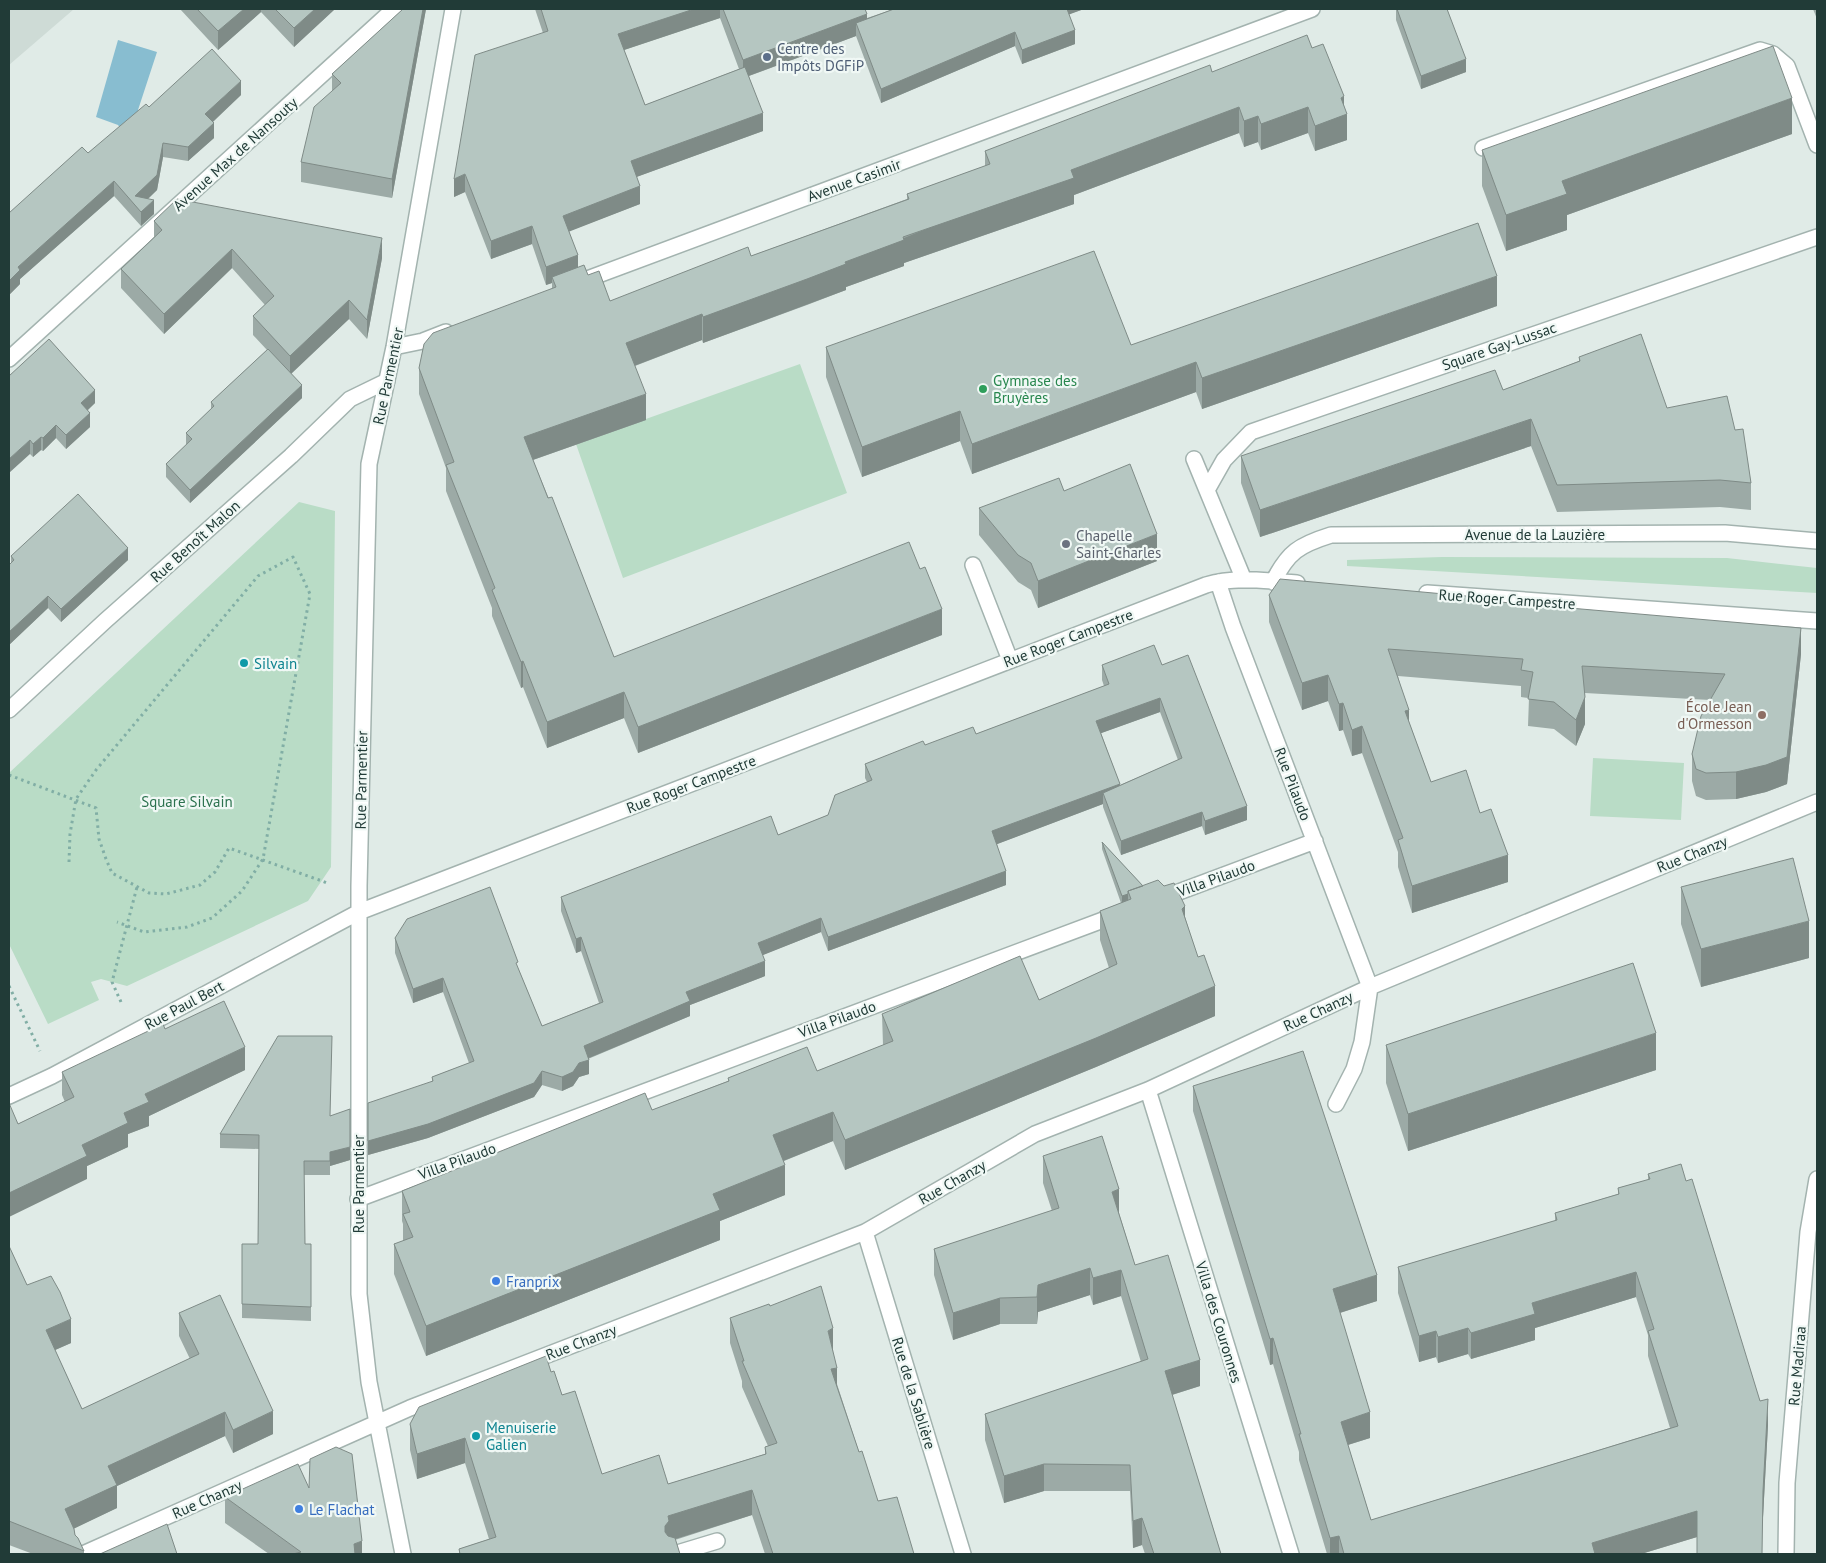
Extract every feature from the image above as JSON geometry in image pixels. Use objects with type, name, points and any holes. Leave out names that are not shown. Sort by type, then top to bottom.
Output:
[{"type":"street","name":"Avenue Max de Nansouty","points":[[9,359],[394,9]]},
{"type":"street","name":"Rue Parmentier","points":[[403,1554],[369,1382],[359,1294],[359,912],[370,464],[394,347],[454,9]]},
{"type":"street","name":"Avenue Casimir","points":[[573,285],[1312,9]]},
{"type":"street","points":[[1483,148],[1760,50],[1773,54],[1787,66],[1817,145]]},
{"type":"street","name":"Square Gay-Lussac","points":[[1207,490],[1224,460],[1251,432],[1817,237]]},
{"type":"street","points":[[394,347],[423,341],[461,327]]},
{"type":"street","name":"Rue Benoît Malon","points":[[9,710],[292,456],[350,399],[387,381]]},
{"type":"street","points":[[1194,459],[1244,580]]},
{"type":"street","name":"Avenue de la Lauzière","points":[[1273,582],[1283,562],[1294,552],[1312,541],[1331,536],[1725,533],[1817,541]]},
{"type":"street","points":[[973,565],[1010,660]]},
{"type":"street","name":"Rue Roger Campestre","points":[[359,912],[1157,603],[1218,582],[1244,580],[1312,584]]},
{"type":"street","name":"Rue Pilaudo","points":[[1218,582],[1233,627],[1370,987]]},
{"type":"street","name":"Rue Roger Campestre","points":[[1411,592],[1817,621]]},
{"type":"street","name":"Rue Chanzy","points":[[83,1554],[410,1408],[865,1232],[1035,1134],[1148,1090],[1370,987],[1817,802]]},
{"type":"street","name":"Villa Pilaudo","points":[[1150,902],[1315,841]]},
{"type":"street","name":"Villa Pilaudo","points":[[358,1199],[1132,909]]},
{"type":"street","name":"Rue Paul Bert","points":[[9,1096],[52,1076],[359,912]]},
{"type":"street","points":[[1336,1104],[1354,1070],[1362,1042],[1370,987]]},
{"type":"street","name":"Villa des Couronnes","points":[[1148,1090],[1291,1554]]},
{"type":"street","name":"Rue Madiraa","points":[[1786,1554],[1788,1474],[1808,1232],[1817,1179]]},
{"type":"street","name":"Rue de la Sablière","points":[[865,1232],[963,1554]]},
{"type":"street","points":[[674,1554],[717,1541]]},
{"type":"path","points":[[69,862],[70,834],[76,799],[96,770],[258,576],[294,557],[310,594],[263,859],[242,891],[212,918],[186,927],[144,932],[117,922]]},
{"type":"path","points":[[9,775],[96,808],[99,838],[112,873],[148,893],[166,894],[200,885],[215,872],[229,848],[322,880],[333,886]]},
{"type":"path","points":[[121,1002],[112,982],[138,887]]},
{"type":"path","points":[[9,986],[52,1076]]},
{"type":"shaded area","points":[[9,9],[74,9],[9,65]]},
{"type":"green space","points":[[800,364],[847,493],[623,578],[576,444]]},
{"type":"green space","name":"Square Silvain","points":[[299,502],[335,511],[331,867],[308,901],[127,986],[101,979],[91,982],[99,1000],[48,1024],[9,944],[9,773]]},
{"type":"green space","points":[[1442,557],[1727,558],[1817,568],[1817,593],[1347,566],[1347,560]]},
{"type":"green space","points":[[1593,758],[1684,763],[1681,820],[1590,816]]},
{"type":"water","points":[[118,40],[157,52],[138,110],[142,122],[126,136],[118,125],[96,117]]},
{"type":"building","points":[[197,9],[244,9],[218,31]]},
{"type":"building","points":[[275,9],[315,9],[294,28]]},
{"type":"building","points":[[403,9],[423,9],[392,179],[301,162],[314,107],[341,83],[332,74]]},
{"type":"building","points":[[541,9],[694,9],[618,34],[645,105],[745,67],[763,113],[631,161],[640,186],[563,216],[578,255],[546,267],[532,226],[491,241],[465,174],[454,179],[475,55],[548,31]]},
{"type":"building","name":"Centre des Impôts DGFiP","points":[[723,9],[865,9],[867,14],[743,60]]},
{"type":"building","points":[[894,9],[1067,9],[1075,30],[1022,50],[1015,32],[881,89],[856,23]]},
{"type":"building","points":[[1397,9],[1447,9],[1466,59],[1421,76]]},
{"type":"building","points":[[1307,35],[1312,48],[1323,44],[1344,96],[1341,98],[1347,114],[1315,126],[1308,107],[1261,124],[1258,116],[1244,121],[1239,107],[1071,170],[1074,178],[903,237],[904,240],[845,262],[846,264],[807,279],[703,317],[702,314],[626,343],[646,394],[524,437],[548,498],[552,497],[614,657],[909,542],[920,569],[925,567],[942,609],[638,727],[624,692],[547,722],[492,590],[495,588],[446,465],[454,462],[419,368],[424,344],[433,333],[556,287],[552,277],[584,265],[588,275],[599,271],[610,301],[748,247],[751,256],[909,199],[907,194],[990,164],[985,151],[1210,65],[1212,72]]},
{"type":"building","points":[[1773,46],[1792,98],[1562,181],[1567,194],[1506,215],[1482,150]]},
{"type":"building","points":[[212,49],[241,81],[205,114],[214,123],[188,147],[163,143],[157,175],[135,196],[154,200],[141,212],[114,181],[18,267],[20,270],[9,281],[9,213],[82,147],[88,153],[146,104],[149,107]]},
{"type":"building","points":[[177,199],[382,238],[367,320],[349,300],[290,356],[253,316],[274,296],[232,249],[164,314],[121,269],[162,230],[154,221]]},
{"type":"building","points":[[1478,223],[1497,276],[1202,378],[1196,362],[972,444],[960,411],[862,447],[826,347],[1094,251],[1131,345]]},
{"type":"building","points":[[1641,334],[1667,408],[1727,396],[1735,430],[1743,429],[1751,483],[1720,480],[1557,485],[1531,419],[1260,510],[1241,456],[1495,370],[1503,390],[1580,361],[1579,357]]},
{"type":"building","points":[[49,339],[95,390],[81,403],[90,413],[66,435],[56,425],[43,438],[41,437],[33,444],[30,440],[9,459],[9,376]]},
{"type":"building","points":[[268,349],[302,385],[190,490],[166,464],[192,439],[186,433],[214,406],[211,402]]},
{"type":"building","name":"Chapelle Saint-Charles","points":[[1130,464],[1157,534],[1038,581],[1031,563],[1018,555],[979,508],[1059,478],[1064,491]]},
{"type":"building","points":[[78,494],[128,548],[61,609],[48,596],[9,632],[9,565],[14,560],[11,556]]},
{"type":"building","points":[[1280,579],[1477,597],[1477,600],[1801,628],[1787,757],[1766,765],[1736,772],[1706,773],[1696,769],[1692,754],[1701,716],[1725,674],[1582,666],[1585,697],[1576,720],[1554,702],[1528,699],[1533,672],[1521,670],[1523,659],[1388,649],[1409,710],[1405,711],[1431,782],[1466,770],[1480,813],[1491,809],[1508,855],[1412,886],[1398,840],[1403,838],[1362,726],[1352,730],[1343,703],[1339,704],[1328,675],[1302,683],[1269,595]]},
{"type":"building","points":[[1154,645],[1162,665],[1188,655],[1247,806],[1205,821],[1202,812],[1121,841],[1103,793],[1182,758],[1160,698],[1096,721],[1120,784],[992,831],[1006,871],[828,937],[821,918],[758,943],[765,961],[686,992],[690,1001],[584,1046],[589,1060],[579,1063],[573,1072],[562,1077],[542,1071],[534,1083],[428,1124],[368,1141],[368,1103],[433,1081],[432,1077],[474,1061],[443,978],[413,989],[395,938],[407,919],[490,887],[518,962],[516,963],[542,1026],[603,1002],[581,937],[576,939],[561,897],[771,816],[778,835],[828,815],[835,795],[872,780],[865,764],[923,741],[925,745],[973,727],[976,734],[1109,684],[1102,665]]},
{"type":"building","points":[[1102,842],[1143,886],[1128,891],[1128,894],[1122,896]]},
{"type":"building","points":[[1793,858],[1809,921],[1701,949],[1681,887]]},
{"type":"building","points":[[1158,880],[1164,886],[1174,883],[1185,906],[1182,909],[1198,957],[1204,955],[1215,986],[1096,1038],[845,1140],[833,1112],[773,1135],[785,1165],[713,1194],[720,1210],[426,1326],[394,1244],[413,1237],[403,1214],[410,1212],[402,1191],[645,1093],[652,1110],[729,1081],[728,1078],[807,1047],[817,1071],[893,1041],[882,1014],[1020,956],[1039,1000],[1117,964],[1100,911],[1131,899],[1128,891]]},
{"type":"building","points":[[1633,963],[1656,1033],[1408,1114],[1386,1045]]},
{"type":"building","points":[[224,1001],[245,1047],[145,1094],[149,1102],[124,1113],[128,1123],[82,1145],[87,1156],[9,1193],[9,1103],[18,1124],[74,1097],[62,1072],[163,1024],[165,1029]]},
{"type":"building","points":[[278,1036],[332,1036],[330,1116],[350,1109],[350,1147],[330,1152],[330,1161],[304,1161],[305,1244],[311,1244],[311,1307],[242,1304],[242,1244],[258,1244],[259,1135],[220,1134]]},
{"type":"building","points":[[1303,1051],[1377,1275],[1333,1289],[1370,1412],[1341,1422],[1371,1520],[1678,1426],[1648,1331],[1654,1329],[1636,1272],[1532,1303],[1535,1314],[1471,1333],[1468,1328],[1438,1337],[1436,1331],[1419,1336],[1398,1267],[1557,1220],[1555,1213],[1619,1194],[1618,1188],[1650,1179],[1648,1174],[1681,1164],[1686,1181],[1692,1179],[1760,1401],[1768,1399],[1762,1554],[1697,1554],[1697,1511],[1592,1543],[1595,1554],[1344,1554],[1339,1536],[1330,1538],[1273,1338],[1270,1339],[1193,1086]]},
{"type":"building","points":[[1102,1136],[1119,1189],[1112,1192],[1135,1265],[1168,1255],[1200,1360],[1165,1371],[1221,1554],[1154,1554],[1142,1518],[1133,1521],[1130,1465],[1044,1464],[1004,1476],[985,1414],[1148,1359],[1121,1270],[1093,1278],[1090,1268],[1038,1285],[1037,1297],[1000,1298],[953,1313],[934,1249],[1059,1208],[1043,1156]]},
{"type":"building","points":[[9,1246],[27,1285],[51,1276],[60,1292],[71,1319],[46,1330],[82,1409],[199,1354],[179,1313],[220,1295],[273,1411],[233,1430],[225,1412],[108,1466],[117,1485],[65,1509],[75,1535],[84,1551],[9,1521]]},
{"type":"building","points":[[821,1286],[833,1328],[828,1331],[837,1368],[831,1369],[859,1452],[862,1451],[878,1501],[897,1497],[914,1554],[773,1554],[752,1490],[668,1516],[669,1521],[665,1526],[665,1532],[668,1536],[675,1538],[680,1554],[460,1554],[459,1549],[496,1537],[465,1438],[417,1454],[410,1424],[419,1407],[546,1356],[551,1372],[554,1371],[562,1395],[575,1391],[602,1474],[659,1455],[668,1484],[766,1454],[765,1447],[777,1443],[742,1361],[744,1361],[730,1318],[769,1304],[770,1306]]},
{"type":"building","points":[[336,1447],[352,1454],[362,1541],[354,1544],[355,1554],[293,1554],[301,1552],[225,1497],[298,1464],[309,1488],[310,1459]]},
{"type":"building","points":[[167,1524],[177,1554],[100,1554]]},
{"type":"place","name":"Centre des Impôts DGFiP","points":[[767,57]]},
{"type":"place","name":"Gymnase des Bruyères","points":[[983,389]]},
{"type":"place","name":"Chapelle Saint-Charles","points":[[1066,544]]},
{"type":"place","name":"Silvain","points":[[244,663]]},
{"type":"place","name":"École Jean d'Ormesson","points":[[1762,715]]},
{"type":"place","name":"Franprix","points":[[496,1281]]},
{"type":"place","name":"Menuiserie Galien","points":[[476,1436]]},
{"type":"place","name":"Le Flachat","points":[[299,1509]]}]
